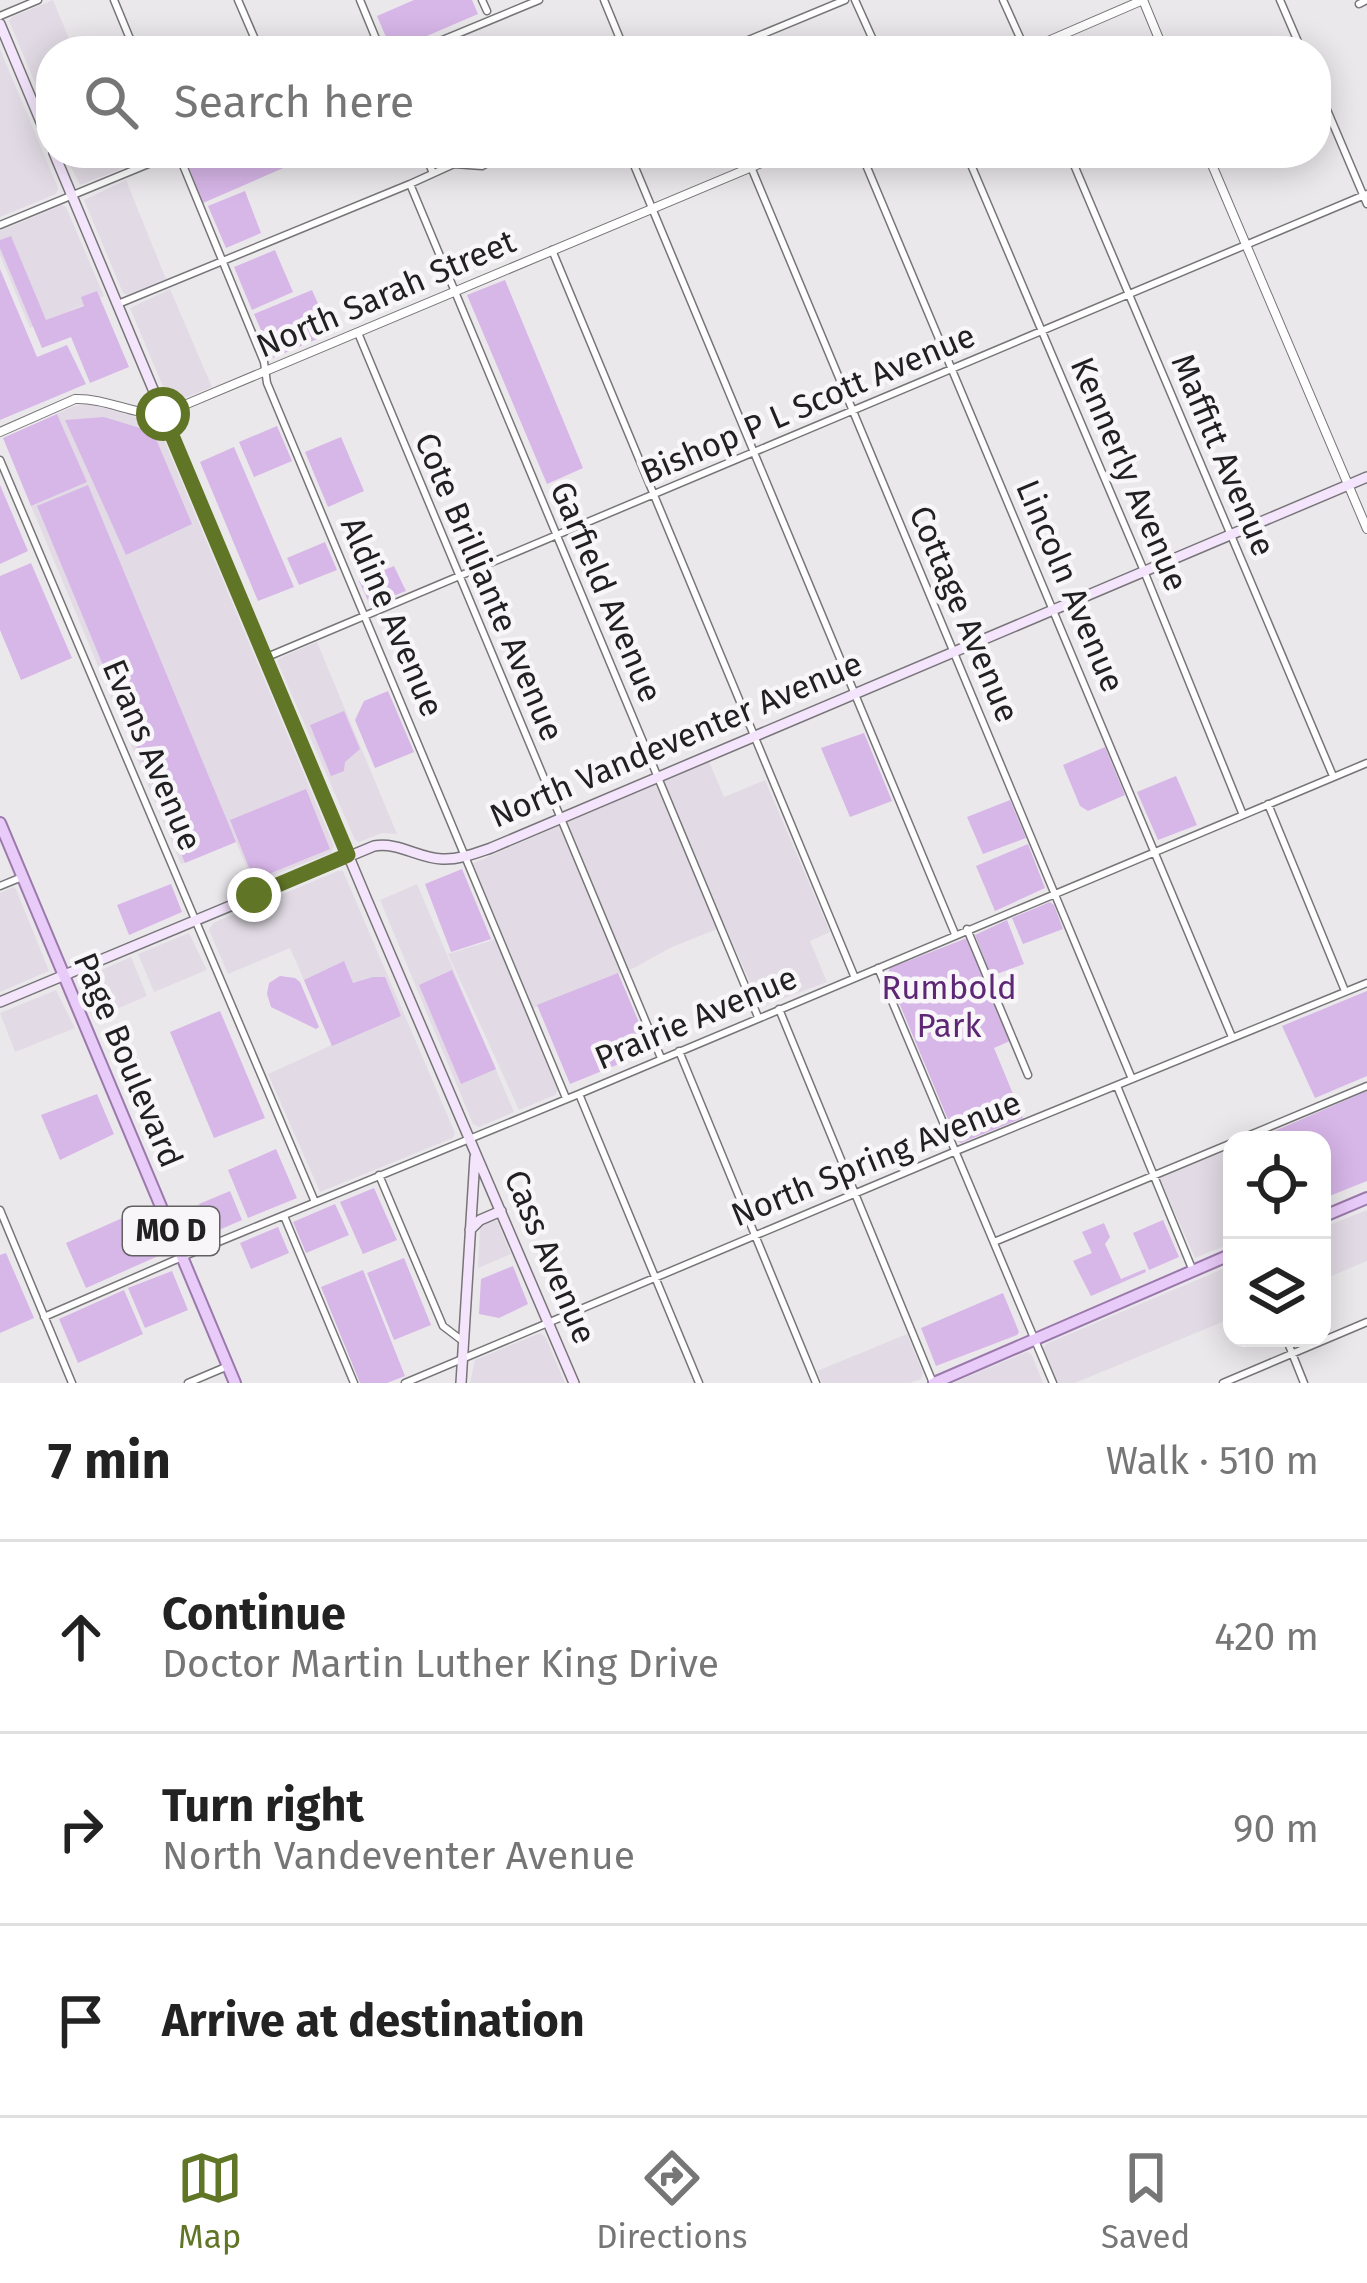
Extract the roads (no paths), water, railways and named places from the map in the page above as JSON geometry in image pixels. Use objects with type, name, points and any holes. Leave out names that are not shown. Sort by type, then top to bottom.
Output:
[{"type":"main road","name":"Cass Avenue","points":[[0,20],[36,109]]},
{"type":"main road","name":"Cass Avenue","points":[[60,168],[574,1383]]},
{"type":"main road","name":"North Vandeventer Avenue","points":[[0,1002],[382,844],[440,860],[466,857],[1367,477]]},
{"type":"main road","name":"Page Boulevard","points":[[0,824],[235,1383]]},
{"type":"main road","points":[[461,1383],[476,1151]]},
{"type":"main road","points":[[1331,1212],[1367,1198]]},
{"type":"main road","points":[[470,1230],[502,1211]]},
{"type":"main road","points":[[934,1383],[1223,1258]]},
{"type":"street","points":[[0,20],[38,0]]},
{"type":"street","points":[[114,0],[129,36]]},
{"type":"street","points":[[238,0],[254,36]]},
{"type":"street","points":[[360,0],[375,36]]},
{"type":"street","points":[[482,0],[487,11]]},
{"type":"street","points":[[452,36],[538,0]]},
{"type":"street","points":[[604,0],[620,36]]},
{"type":"street","points":[[758,36],[845,0]]},
{"type":"street","points":[[855,0],[871,36]]},
{"type":"street","points":[[1003,0],[1019,36]]},
{"type":"street","points":[[1060,36],[1143,0],[1158,36]]},
{"type":"street","points":[[1280,0],[1296,36]]},
{"type":"street","points":[[1331,118],[1366,198]]},
{"type":"street","points":[[0,225],[140,168]]},
{"type":"street","name":"Aldine Avenue","points":[[182,168],[566,1098]]},
{"type":"street","points":[[431,168],[433,173]]},
{"type":"street","points":[[118,304],[445,168]]},
{"type":"street","points":[[635,168],[955,934]]},
{"type":"street","name":"North Sarah Street","points":[[163,414],[749,168]]},
{"type":"street","name":"Cottage Avenue","points":[[751,168],[1132,1079]]},
{"type":"street","name":"Lincoln Avenue","points":[[867,168],[1232,1037]]},
{"type":"street","name":"Kennerly Avenue","points":[[973,168],[1244,814]]},
{"type":"street","name":"Maffitt Avenue","points":[[1075,168],[1333,776]]},
{"type":"street","points":[[1213,168],[1367,529]]},
{"type":"street","name":"Garfield Avenue","points":[[410,184],[758,1018]]},
{"type":"street","name":"Bishop P L Scott Avenue","points":[[267,657],[1366,198]]},
{"type":"street","points":[[551,250],[855,978]]},
{"type":"street","name":"Cote Brilliante Avenue","points":[[358,333],[661,1058]]},
{"type":"street","points":[[0,432],[76,400],[163,414]]},
{"type":"street","name":"Evans Avenue","points":[[0,460],[315,1202]]},
{"type":"street","name":"Prairie Avenue","points":[[44,1317],[1367,763]]},
{"type":"street","points":[[1268,803],[1346,992]]},
{"type":"street","points":[[0,886],[22,877]]},
{"type":"street","points":[[967,929],[1028,1075]]},
{"type":"street","points":[[878,968],[1053,1383]]},
{"type":"street","name":"North Spring Avenue","points":[[405,1383],[1367,982]]},
{"type":"street","points":[[779,1009],[934,1383]]},
{"type":"street","points":[[679,1051],[816,1383]]},
{"type":"street","points":[[1117,1086],[1193,1271]]},
{"type":"street","points":[[1259,1131],[1367,1086]]},
{"type":"street","points":[[579,1094],[699,1383]]},
{"type":"street","points":[[994,1242],[1223,1146]]},
{"type":"street","points":[[380,1175],[443,1326],[464,1342]]},
{"type":"street","points":[[0,1211],[72,1383]]},
{"type":"street","points":[[284,1216],[354,1383]]},
{"type":"street","points":[[1223,1383],[1367,1322]]},
{"type":"street","points":[[1290,1347],[1304,1383]]},
{"type":"street","points":[[188,1383],[227,1366]]},
{"type":"park label","name":"Rumbold Park","points":[[949,1007]]}]
